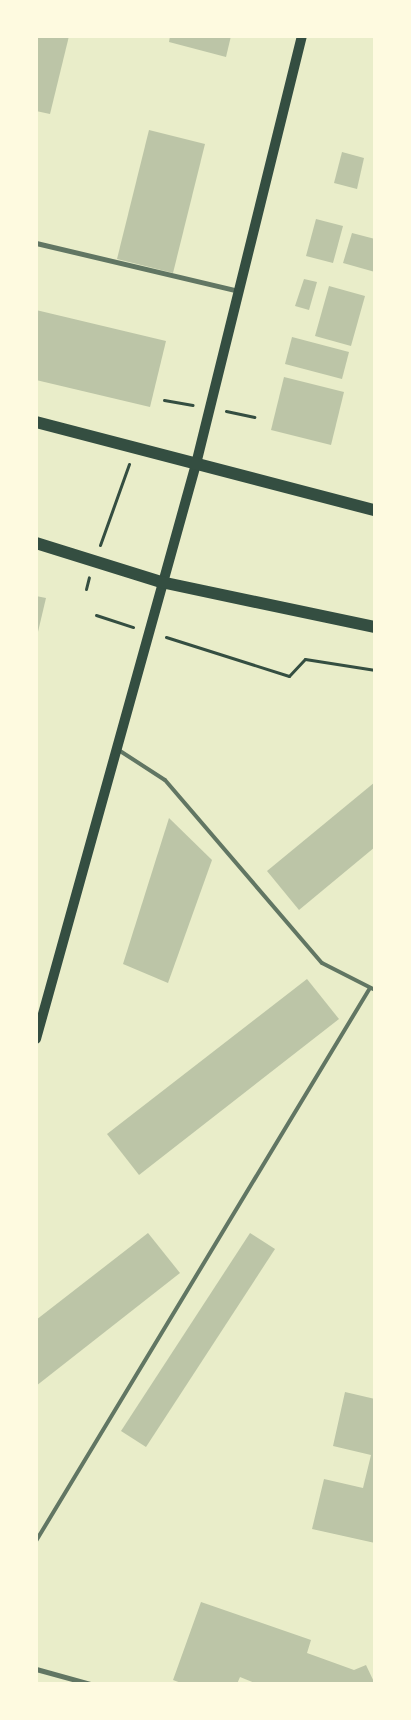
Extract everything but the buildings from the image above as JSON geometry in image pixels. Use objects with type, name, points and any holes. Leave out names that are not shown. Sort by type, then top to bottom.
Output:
[{"type":"main road","points":[[36,1039],[117,749],[161,582],[196,464],[302,36]]},
{"type":"main road","points":[[36,422],[375,510]]},
{"type":"main road","points":[[36,543],[161,582],[375,627]]},
{"type":"street","points":[[36,243],[239,291]]},
{"type":"street","points":[[36,1669],[90,1684]]},
{"type":"lane","points":[[36,1541],[372,989],[322,963],[166,780],[117,749]]},
{"type":"path","points":[[104,535],[130,461]]},
{"type":"path","points":[[216,653],[289,676],[305,659],[375,670]]}]
